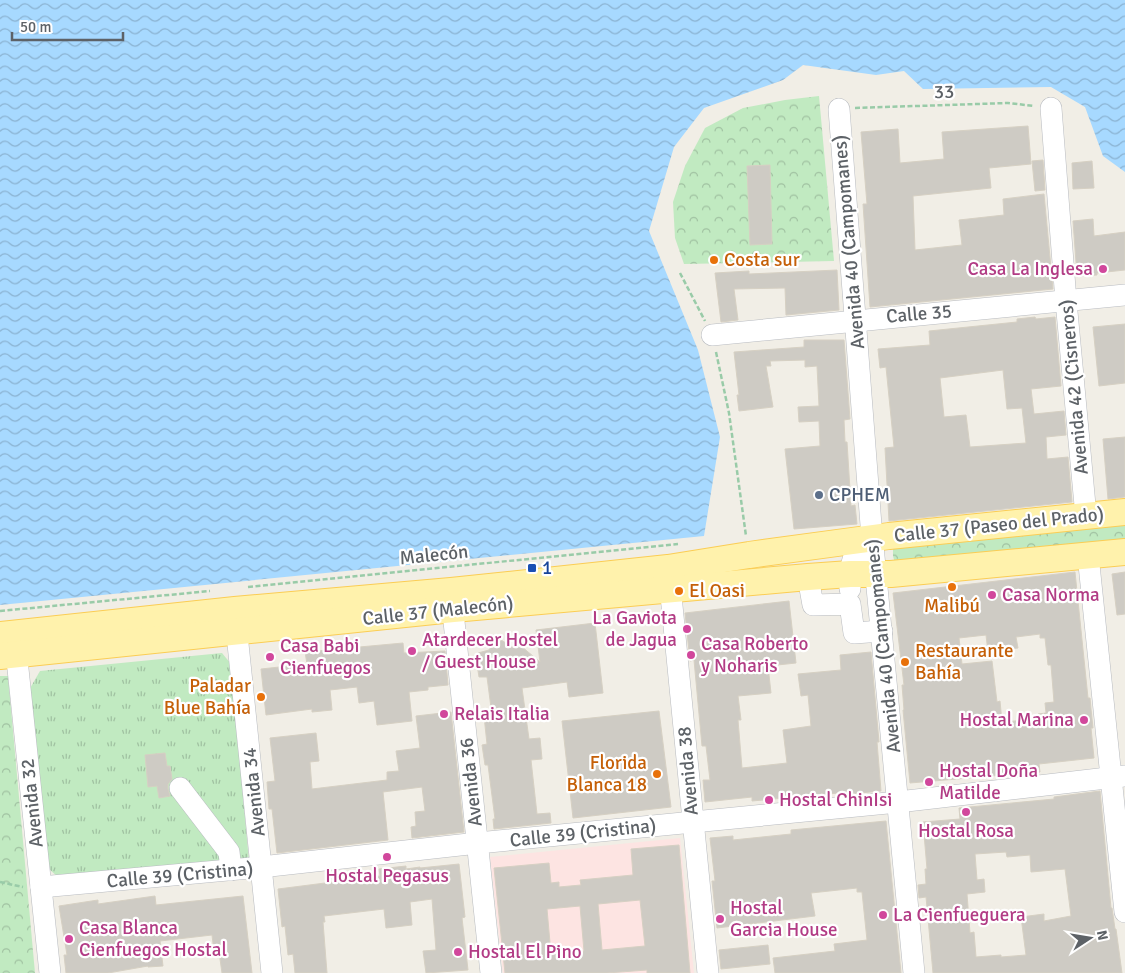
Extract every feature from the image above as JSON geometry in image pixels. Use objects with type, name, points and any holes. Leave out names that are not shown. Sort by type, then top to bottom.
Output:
[{"type":"main road","name":"Calle 37 (Paseo del Prado)","points":[[873,539],[1125,512]]},
{"type":"main road","name":"Calle 37 (Malecón)","points":[[670,579],[749,555],[873,539]]},
{"type":"main road","name":"Calle 37 (Paseo del Prado)","points":[[876,574],[1125,552]]},
{"type":"main road","name":"Calle 37 (Malecón)","points":[[7,645],[237,610],[452,600],[670,579],[808,577],[859,594],[876,574]]},
{"type":"street","name":"Avenida 42 (Cisneros)","points":[[1051,108],[1066,301],[1086,516]]},
{"type":"street","name":"Avenida 40 (Campomanes)","points":[[839,109],[876,574]]},
{"type":"street","name":"Calle 35","points":[[712,335],[1125,295]]},
{"type":"street","points":[[873,539],[859,547],[852,563],[859,594],[854,633],[876,631]]},
{"type":"street","points":[[1088,555],[1118,777],[1125,912]]},
{"type":"street","name":"Avenida 38","points":[[670,579],[708,973]]},
{"type":"street","name":"Avenida 40 (Campomanes)","points":[[859,594],[876,631],[898,802],[914,973]]},
{"type":"street","name":"Avenida 36","points":[[452,600],[491,973]]},
{"type":"street","name":"Avenida 34","points":[[237,610],[272,973]]},
{"type":"street","name":"Avenida 32","points":[[7,645],[50,973]]},
{"type":"street","name":"Calle 39 (Cristina)","points":[[40,887],[231,870],[478,843],[898,802],[1118,777]]},
{"type":"street","points":[[180,788],[229,852],[231,870]]},
{"type":"path","name":"33","points":[[839,109],[1008,103],[1051,108]]},
{"type":"path","points":[[680,273],[712,335],[729,413],[749,555]]},
{"type":"path","name":"Malecón","points":[[237,610],[686,543]]},
{"type":"path","points":[[0,611],[219,590]]},
{"type":"path","points":[[0,882],[18,888],[40,887]]},
{"type":"shaded area","points":[[680,838],[694,973],[503,973],[490,857]]},
{"type":"green space","points":[[819,96],[834,261],[684,264],[675,238],[673,202],[685,166],[705,128],[743,108]]},
{"type":"green space","points":[[1125,518],[1125,545],[896,567],[893,556],[893,543]]},
{"type":"green space","points":[[222,653],[231,664],[249,861],[59,878],[49,869],[29,690],[40,671]]},
{"type":"green space","points":[[0,676],[8,676],[35,973],[0,973]]},
{"type":"water","points":[[0,0],[1125,0],[1125,172],[1103,156],[1085,107],[1051,87],[923,89],[904,71],[876,75],[803,65],[783,80],[704,108],[674,147],[649,231],[698,350],[720,437],[704,536],[0,605]]},
{"type":"building","points":[[1028,126],[1031,164],[989,168],[991,188],[913,196],[915,250],[962,245],[959,220],[1004,215],[1003,199],[1044,194],[1053,289],[870,307],[863,204],[867,204],[861,132],[898,129],[900,163],[944,159],[942,132]]},
{"type":"building","points":[[1043,160],[1045,190],[1035,191],[1032,161]]},
{"type":"building","points":[[1092,161],[1094,188],[1073,189],[1072,163]]},
{"type":"building","points":[[770,165],[772,244],[750,245],[747,166]]},
{"type":"building","points":[[1093,219],[1094,236],[1125,232],[1125,270],[1077,276],[1073,221]]},
{"type":"building","points":[[837,270],[839,310],[786,315],[785,288],[734,289],[738,320],[721,322],[715,273],[749,271],[749,274]]},
{"type":"building","points":[[1055,317],[1061,386],[1031,389],[1034,414],[1064,411],[1066,435],[1046,437],[1047,459],[1068,457],[1072,502],[889,521],[885,448],[894,447],[886,367],[880,368],[878,349],[930,345],[929,331],[1017,322],[1017,319]],"holes":[[[1003,370],[1007,409],[1022,408],[1026,443],[970,447],[966,415],[944,417],[940,378]]]},
{"type":"building","points":[[1125,324],[1125,383],[1099,386],[1093,327]]},
{"type":"building","points":[[804,340],[844,340],[850,419],[844,420],[845,442],[847,442],[851,506],[855,505],[857,524],[794,529],[785,449],[820,446],[819,421],[799,422],[798,407],[819,406],[817,366],[805,367],[805,360],[770,361],[771,366],[766,366],[773,407],[739,411],[734,352],[804,347]]},
{"type":"building","points":[[1125,437],[1125,497],[1108,499],[1103,439]]},
{"type":"building","points":[[1075,572],[1088,698],[1090,698],[1094,758],[1039,764],[1040,772],[910,783],[903,710],[902,685],[904,685],[893,593]],"holes":[[[1040,634],[1040,638],[1045,638],[1048,665],[1051,665],[1054,702],[1045,703],[1046,713],[1038,714],[1039,719],[1002,722],[1000,701],[997,702],[992,661],[962,664],[959,638],[986,635],[988,652],[1018,648],[1016,637]]]},
{"type":"building","points":[[1125,572],[1125,614],[1117,615],[1112,574]]},
{"type":"building","points":[[789,601],[796,663],[768,666],[771,693],[738,696],[741,720],[738,720],[742,768],[787,763],[783,730],[811,726],[808,695],[801,696],[798,674],[841,670],[840,655],[871,652],[879,742],[877,742],[881,791],[752,801],[752,797],[705,802],[703,780],[710,780],[706,746],[702,746],[694,660],[690,661],[685,613]]},
{"type":"building","points":[[595,623],[603,693],[569,697],[567,682],[522,688],[529,739],[540,738],[542,759],[531,760],[537,814],[550,813],[551,823],[494,829],[493,819],[495,819],[488,765],[485,765],[482,745],[487,744],[484,716],[492,715],[487,677],[479,677],[476,658],[478,653],[489,650],[492,643],[501,640],[510,647],[521,646],[540,662],[536,630]]},
{"type":"building","points":[[403,643],[404,653],[445,651],[448,685],[428,687],[428,690],[409,692],[412,721],[377,725],[374,701],[359,703],[357,687],[330,690],[332,710],[312,712],[312,709],[266,715],[261,669],[307,664],[305,652]]},
{"type":"building","points":[[659,711],[671,807],[573,818],[562,721]]},
{"type":"building","points":[[451,712],[464,832],[412,838],[411,827],[416,826],[415,812],[425,811],[422,787],[383,792],[388,840],[277,853],[272,809],[269,809],[267,782],[275,781],[270,738],[316,733],[319,761],[310,762],[312,789],[387,780],[387,772],[399,771],[396,751],[420,748],[416,716]]},
{"type":"building","points":[[165,753],[172,779],[168,784],[170,796],[159,798],[157,786],[148,787],[145,755]]},
{"type":"building","points":[[1100,791],[1111,908],[1122,973],[933,973],[926,897],[919,898],[918,885],[926,884],[925,869],[927,869],[923,822],[960,819],[959,808],[1054,799],[1054,797]],"holes":[[[1006,852],[1007,857],[1030,855],[1031,872],[1065,869],[1071,916],[1044,921],[1044,914],[1021,917],[1026,955],[976,957],[974,932],[970,933],[967,894],[985,892],[984,879],[977,880],[975,854]]]},
{"type":"building","points":[[886,821],[901,973],[775,973],[773,958],[835,951],[834,944],[867,940],[862,892],[857,892],[857,888],[811,893],[815,916],[717,928],[712,881],[715,881],[710,838],[733,836],[733,840],[791,834],[791,830]]},
{"type":"building","points":[[679,845],[690,973],[647,973],[647,970],[607,973],[505,973],[494,868],[549,863],[551,883],[559,882],[559,887],[581,885],[580,880],[633,875],[631,849]],"holes":[[[640,900],[645,946],[602,950],[598,904]],[[580,906],[584,951],[551,954],[547,909]]]},
{"type":"building","points":[[459,864],[465,917],[462,918],[468,970],[426,973],[423,951],[436,950],[432,899],[410,902],[412,925],[386,928],[384,909],[324,916],[327,973],[295,973],[293,954],[288,955],[285,926],[282,927],[278,889],[380,876],[379,869],[406,866],[406,869]]},
{"type":"building","points":[[155,896],[156,905],[243,896],[252,973],[222,973],[219,952],[214,952],[212,935],[160,941],[163,966],[148,966],[108,973],[66,973],[64,955],[67,955],[59,906],[98,900],[98,904]]},
{"type":"building","points":[[768,945],[770,964],[721,969],[719,950]]},
{"type":"place","name":"Costa sur","points":[[714,260]]},
{"type":"place","name":"Casa La Inglesa","points":[[1103,269]]},
{"type":"place","name":"CPHEM","points":[[819,495]]},
{"type":"place","name":"1","points":[[532,568]]},
{"type":"place","name":"Malibú","points":[[952,587]]},
{"type":"place","name":"El Oasi","points":[[679,591]]},
{"type":"place","name":"Casa Norma","points":[[992,595]]},
{"type":"place","name":"La Gaviota de Jagua","points":[[687,629]]},
{"type":"place","name":"Atardecer Hostel / Guest House","points":[[412,651]]},
{"type":"place","name":"Casa Roberto y Noharis","points":[[691,655]]},
{"type":"place","name":"Casa Babi Cienfuegos","points":[[270,657]]},
{"type":"place","name":"Restaurante Bahía","points":[[905,662]]},
{"type":"place","name":"Paladar Blue Bahía","points":[[261,697]]},
{"type":"place","name":"Relais Italia","points":[[444,714]]},
{"type":"place","name":"Hostal Marina","points":[[1084,720]]},
{"type":"place","name":"Florida Blanca 18","points":[[657,774]]},
{"type":"place","name":"Hostal Doña Matilde","points":[[929,782]]},
{"type":"place","name":"Hostal ChinIsi","points":[[769,800]]},
{"type":"place","name":"Hostal Rosa","points":[[966,812]]},
{"type":"place","name":"Hostal Pegasus","points":[[387,857]]},
{"type":"place","name":"La Cienfueguera","points":[[883,915]]},
{"type":"place","name":"Hostal Garcia House","points":[[720,919]]},
{"type":"place","name":"Casa Blanca Cienfuegos Hostal","points":[[69,939]]},
{"type":"place","name":"Hostal El Pino","points":[[458,952]]}]
